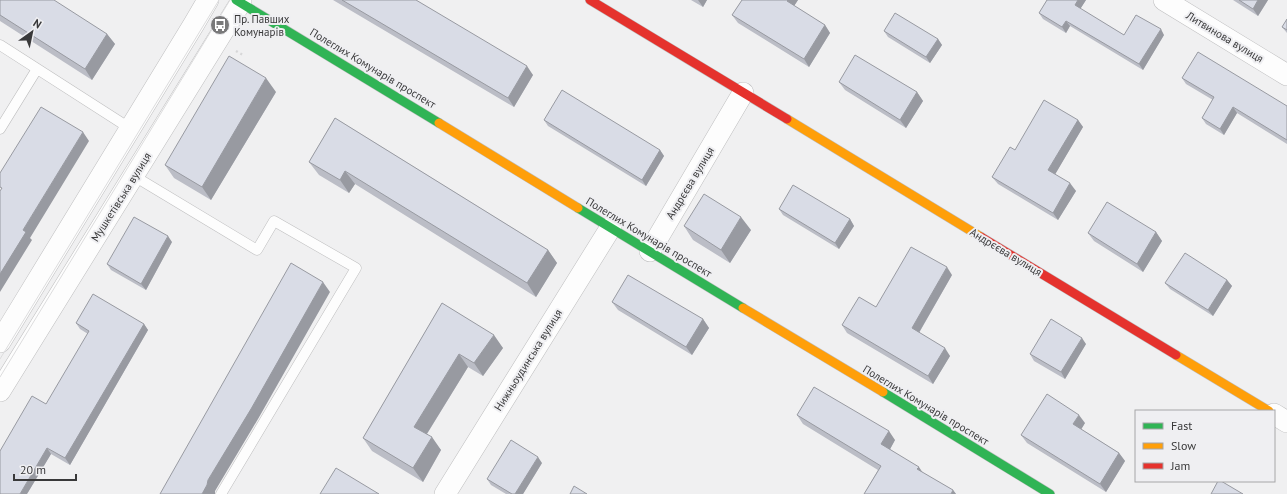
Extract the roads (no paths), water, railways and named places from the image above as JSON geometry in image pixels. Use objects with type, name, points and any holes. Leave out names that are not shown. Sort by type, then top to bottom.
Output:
[{"type":"main road","name":"Андрєєва вулиця","points":[[590,0],[1267,410]]},
{"type":"main road","name":"Полеглих Комунарів проспект","points":[[238,1],[1050,494]]},
{"type":"street","points":[[0,342],[208,0]]},
{"type":"street","name":"Литвинова вулиця","points":[[1164,0],[1287,75]]},
{"type":"street","name":"Мушкетівська вулиця","points":[[0,391],[134,176],[238,1]]},
{"type":"street","name":"Андрєєва вулиця","points":[[650,251],[743,93]]},
{"type":"street","name":"Нижньоудинська вулиця","points":[[447,493],[611,227]]},
{"type":"street","points":[[1275,415],[1287,422]]},
{"type":"lane","points":[[0,46],[130,128]]},
{"type":"lane","points":[[0,129],[37,69]]},
{"type":"lane","points":[[134,176],[256,250],[274,221],[356,268],[221,494]]},
{"type":"tram line","points":[[0,359],[219,0]]},
{"type":"tram line","points":[[0,377],[230,0]]},
{"type":"place","name":"Пр. Павших Комунарiв","points":[[220,25]]}]
